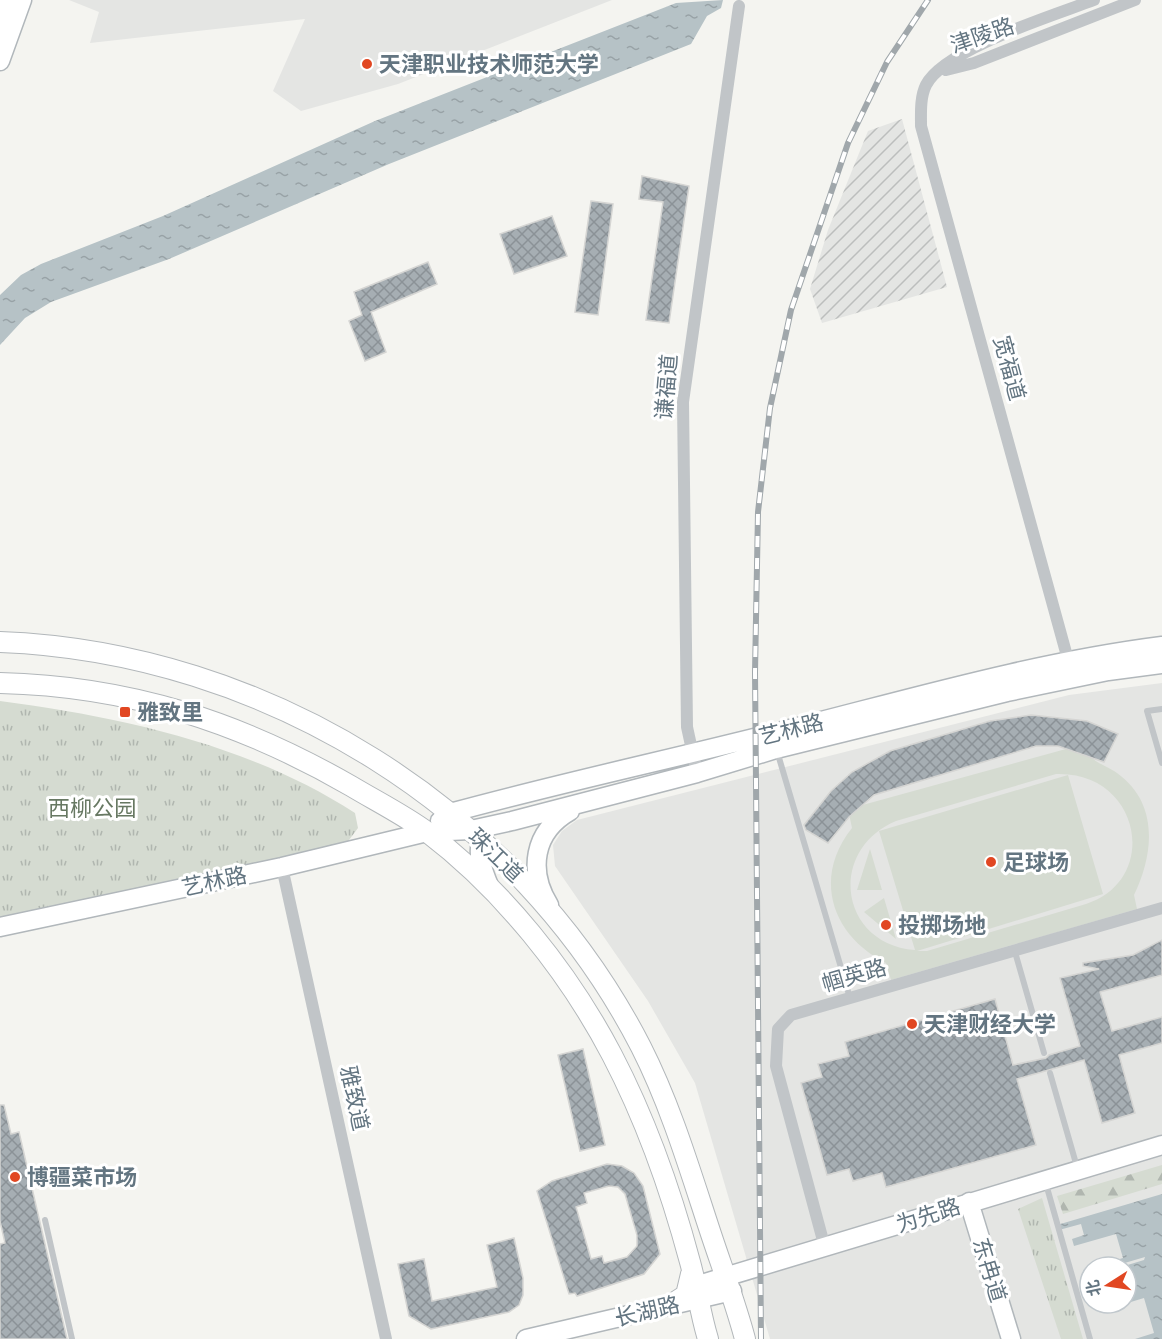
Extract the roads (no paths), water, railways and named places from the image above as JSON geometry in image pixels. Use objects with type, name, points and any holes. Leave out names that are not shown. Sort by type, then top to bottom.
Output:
[{"type":"main road","name":"珠江道","points":[[0,642],[87,650],[184,671],[240,690],[350,744],[392,770],[479,832],[556,917],[606,987],[641,1047],[685,1154],[718,1255],[708,1339]]},
{"type":"main road","name":"珠江道","points":[[0,683],[110,693],[150,700],[201,717],[289,752],[427,832],[490,888],[551,961],[611,1053],[649,1135],[691,1266],[714,1291],[745,1339]]},
{"type":"main road","points":[[671,1309],[686,1295],[691,1266]]},
{"type":"street","points":[[1,59],[8,0]]},
{"type":"street","points":[[1,59],[22,0]]},
{"type":"street","name":"津陵路","points":[[936,72],[974,47],[1094,0]]},
{"type":"street","name":"津陵路","points":[[936,72],[974,63],[1135,0]]},
{"type":"street","name":"谦福道","points":[[697,773],[692,754],[686,704],[683,402],[740,6]]},
{"type":"street","name":"宽福道","points":[[936,72],[926,85],[921,108],[921,126],[1070,669]]},
{"type":"street","name":"艺林路","points":[[0,927],[282,867],[427,832],[479,832],[697,773],[776,749],[1162,646]]},
{"type":"street","name":"艺林路","points":[[427,832],[450,813],[543,788],[1070,669],[1162,664]]},
{"type":"street","points":[[490,888],[479,859],[479,832],[492,816],[504,807],[543,788]]},
{"type":"street","points":[[556,917],[540,890],[537,872],[539,848],[549,826],[559,817],[588,802]]},
{"type":"street","name":"雅致道","points":[[282,867],[386,1339]]},
{"type":"street","name":"帼英路","points":[[825,1248],[776,1066],[778,1029],[791,1015],[1162,908]]},
{"type":"street","name":"为先路","points":[[714,1291],[825,1248],[1044,1179],[1162,1145]]},
{"type":"street","name":"东冉道","points":[[969,1202],[1011,1339]]},
{"type":"street","name":"长湖路","points":[[555,1339],[671,1309],[714,1291]]},
{"type":"street","name":"长湖路","points":[[526,1339],[671,1309]]},
{"type":"lane","points":[[1162,709],[1147,711],[1162,763]]},
{"type":"lane","points":[[1154,734],[1162,733]]},
{"type":"lane","points":[[776,749],[850,998]]},
{"type":"lane","points":[[1015,952],[1044,1053]]},
{"type":"lane","points":[[1050,1073],[1077,1170]]},
{"type":"lane","points":[[1044,1179],[1090,1339]]},
{"type":"lane","points":[[45,1220],[72,1339]]},
{"type":"water","points":[[723,0],[721,8],[707,16],[691,44],[389,164],[169,259],[51,302],[25,318],[0,345],[0,295],[21,275],[41,264],[163,216],[375,121],[676,3]]},
{"type":"water","points":[[1162,1194],[1162,1339],[1135,1339],[1154,1333],[1144,1298],[1138,1300],[1138,1262],[1144,1260],[1145,1257],[1138,1259],[1138,1255],[1122,1255],[1116,1234],[1074,1246],[1072,1239],[1084,1235],[1081,1224],[1059,1230],[1057,1225]]},
{"type":"railway","points":[[761,1339],[755,672],[758,512],[770,408],[791,310],[848,143],[887,62],[928,0]]},
{"type":"place","name":"天津职业技术师范大学","points":[[367,64]]},
{"type":"place","name":"雅致里","points":[[125,712]]},
{"type":"place","name":"足球场","points":[[991,862]]},
{"type":"place","name":"投掷场地","points":[[886,925]]},
{"type":"place","name":"天津财经大学","points":[[912,1024]]},
{"type":"place","name":"博疆菜市场","points":[[15,1177]]},
{"type":"park label","name":"西柳公园","points":[[92,808]]}]
